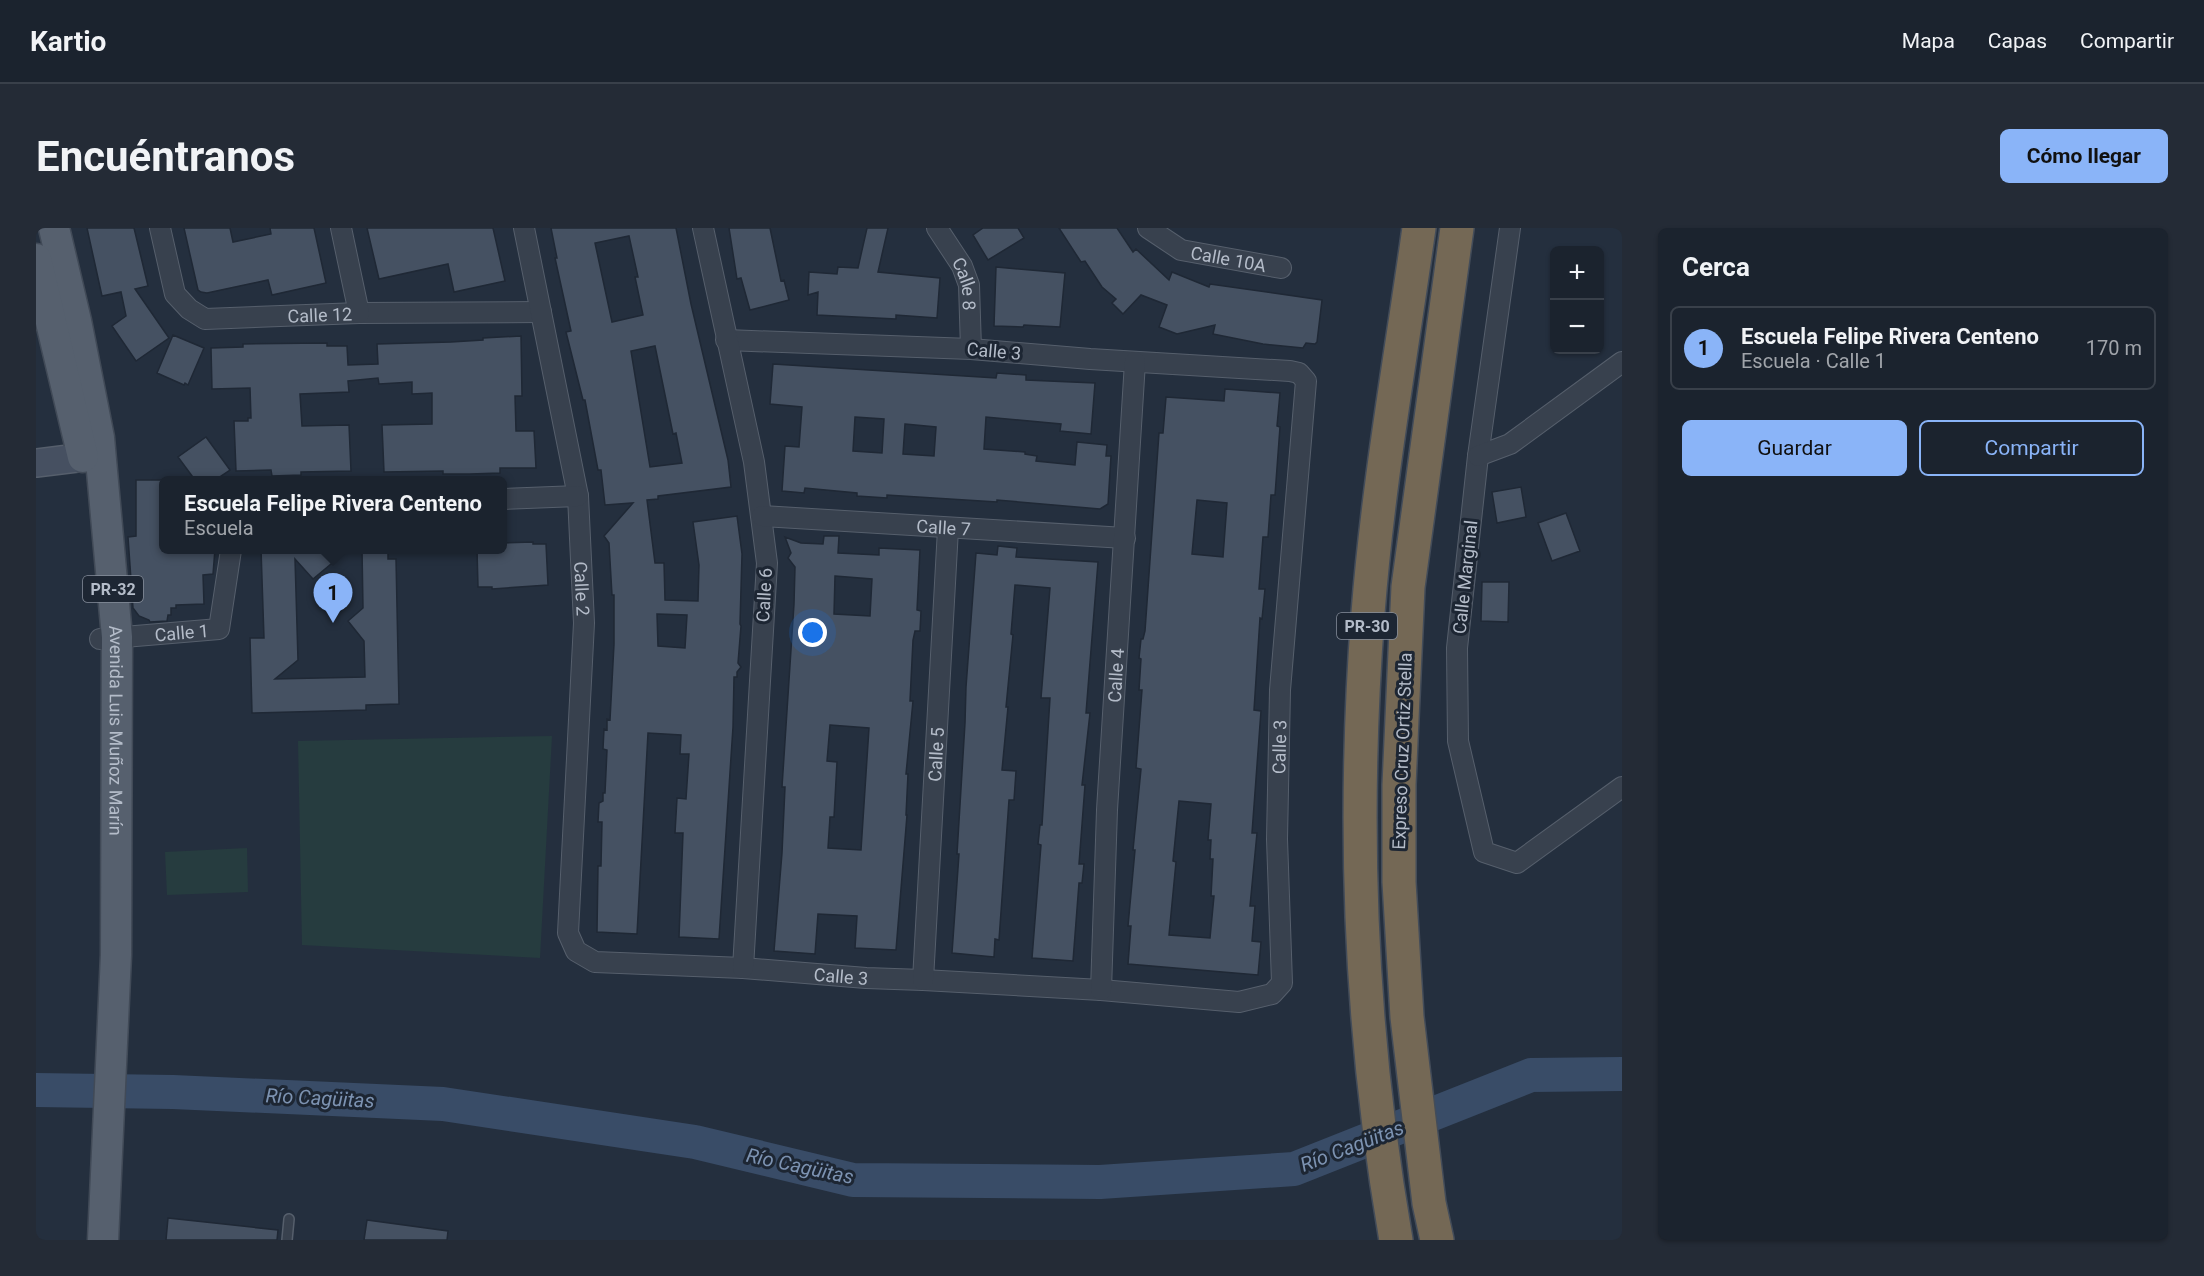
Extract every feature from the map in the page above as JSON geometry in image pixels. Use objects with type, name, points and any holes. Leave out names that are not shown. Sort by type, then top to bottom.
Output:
[{"type":"highway","name":"PR-30","points":[[1394,1227],[1379,1124],[1369,1026],[1360,878],[1359,802],[1368,611],[1379,510],[1419,228]]},
{"type":"highway","name":"Expreso Cruz Ortiz Stella","points":[[1437,1240],[1429,1203],[1407,1017],[1399,882],[1399,785],[1408,587],[1457,228]]},
{"type":"main road","name":"Avenida Luis Muñoz Marín","points":[[54,228],[76,321],[92,456],[109,638],[106,954],[96,1180],[103,1240]]},
{"type":"main road","name":"Avenida Luis Muñoz Marín","points":[[36,259],[92,456]]},
{"type":"main road","name":"Avenida Luis Muñoz Marín","points":[[83,1240],[96,1180]]},
{"type":"street","name":"Calle 12","points":[[160,228],[175,294],[189,309],[205,319],[359,313],[541,312]]},
{"type":"street","points":[[341,228],[359,313]]},
{"type":"street","name":"Calle 2","points":[[524,228],[578,496],[584,623],[568,933],[576,951]]},
{"type":"street","name":"Calle 6","points":[[703,228],[754,462],[767,563],[743,968]]},
{"type":"street","name":"Calle 8","points":[[937,228],[962,266],[969,285],[971,349]]},
{"type":"street","name":"Calle 10A","points":[[1148,228],[1181,250],[1281,268]]},
{"type":"street","name":"Calle Marginal","points":[[1510,228],[1478,456],[1457,648],[1458,741],[1484,852],[1517,863],[1622,787]]},
{"type":"street","name":"Calle 3","points":[[576,951],[595,962],[743,968],[866,978],[1101,990],[1239,1002],[1272,994],[1282,983],[1277,839],[1280,690],[1306,381],[1299,373],[1290,371],[971,349],[726,340]]},
{"type":"street","name":"Calle 4","points":[[1101,990],[1107,810],[1135,362]]},
{"type":"street","points":[[1478,456],[1510,444],[1622,362]]},
{"type":"street","points":[[36,463],[92,456]]},
{"type":"street","points":[[507,499],[578,496]]},
{"type":"street","name":"Calle 7","points":[[762,516],[1125,538]]},
{"type":"street","name":"Calle 5","points":[[923,980],[948,529]]},
{"type":"street","name":"Calle 1","points":[[109,638],[219,629],[230,554]]},
{"type":"lane","points":[[287,1240],[289,1219]]},
{"type":"green space","points":[[552,736],[540,958],[302,945],[298,741]]},
{"type":"green space","points":[[247,848],[248,892],[167,895],[165,852]]},
{"type":"building","points":[[87,228],[134,228],[148,286],[135,289],[169,338],[136,361],[112,326],[126,316],[121,292],[102,296]]},
{"type":"building","points":[[184,228],[230,228],[233,242],[271,234],[270,228],[314,228],[326,283],[272,295],[268,280],[207,293],[201,292],[198,290]]},
{"type":"building","points":[[367,228],[493,228],[505,281],[454,292],[448,264],[379,279]]},
{"type":"building","points":[[551,228],[676,228],[691,304],[728,460],[731,487],[658,496],[658,499],[647,500],[655,563],[664,563],[665,600],[698,601],[699,565],[693,522],[737,516],[742,554],[738,663],[741,667],[737,672],[737,677],[734,677],[733,727],[719,939],[679,937],[683,833],[675,833],[677,798],[686,799],[689,754],[680,754],[681,735],[648,733],[637,934],[597,932],[598,866],[601,866],[602,822],[598,822],[599,803],[603,801],[603,793],[605,793],[607,750],[603,749],[604,729],[607,730],[607,719],[610,720],[614,644],[614,595],[612,595],[609,543],[604,536],[633,503],[605,505],[601,470],[598,470],[585,400],[583,400],[566,332],[571,331],[555,258],[557,258]],"holes":[[[629,236],[643,315],[612,322],[595,243]],[[655,346],[673,434],[676,433],[682,463],[650,467],[631,351]],[[657,614],[687,615],[685,648],[658,646]]]},
{"type":"building","points":[[729,228],[770,228],[781,281],[784,280],[789,300],[750,310],[741,278],[737,279]]},
{"type":"building","points":[[867,228],[888,228],[878,272],[940,278],[937,318],[896,315],[896,319],[817,315],[818,292],[808,295],[809,272],[837,274],[838,267],[858,268]]},
{"type":"building","points":[[983,228],[1018,228],[1024,238],[988,260],[973,235]]},
{"type":"building","points":[[1059,228],[1117,228],[1133,252],[1136,249],[1169,280],[1172,272],[1209,287],[1210,284],[1322,300],[1317,342],[1315,344],[1306,343],[1303,348],[1263,344],[1213,334],[1215,325],[1177,334],[1159,327],[1167,305],[1141,295],[1123,314],[1112,303],[1116,299],[1102,287],[1085,261],[1081,262]]},
{"type":"building","points":[[996,267],[1065,273],[1060,327],[994,326]]},
{"type":"building","points":[[173,335],[204,348],[188,385],[157,373]]},
{"type":"building","points":[[521,336],[522,396],[515,396],[516,431],[534,431],[536,468],[500,468],[500,473],[470,474],[443,474],[443,471],[384,472],[382,425],[432,424],[432,393],[412,394],[412,382],[379,384],[378,378],[348,381],[349,392],[300,394],[302,426],[349,425],[351,471],[301,472],[301,475],[272,476],[271,470],[236,471],[234,421],[248,421],[248,418],[251,418],[250,388],[212,389],[211,348],[243,347],[243,344],[327,343],[327,346],[347,346],[348,365],[378,364],[377,344],[451,342]]},
{"type":"building","points":[[773,364],[996,378],[997,373],[1026,375],[1026,380],[1095,383],[1091,434],[1060,431],[1061,424],[986,417],[984,449],[1025,452],[1025,454],[1037,456],[1036,461],[1075,465],[1077,442],[1107,445],[1106,456],[1111,456],[1108,504],[1100,509],[997,500],[997,502],[887,495],[887,498],[857,496],[857,493],[805,488],[804,493],[782,491],[785,446],[799,447],[802,407],[770,404]],"holes":[[[855,417],[884,419],[882,453],[853,451]],[[905,424],[936,427],[934,456],[903,454]]]},
{"type":"building","points":[[1225,389],[1280,393],[1275,495],[1271,495],[1268,537],[1263,537],[1259,589],[1265,589],[1262,619],[1260,618],[1254,710],[1261,711],[1252,833],[1257,833],[1250,906],[1255,906],[1252,941],[1261,942],[1258,975],[1128,964],[1131,926],[1128,926],[1135,850],[1133,850],[1141,769],[1136,768],[1142,690],[1139,690],[1141,659],[1139,658],[1141,639],[1145,631],[1159,433],[1163,433],[1166,397],[1224,401]],"holes":[[[1197,500],[1227,503],[1223,557],[1192,554]],[[1179,801],[1211,804],[1208,840],[1211,840],[1210,859],[1213,859],[1211,896],[1214,896],[1210,938],[1169,935]]]},
{"type":"building","points":[[206,437],[230,470],[221,476],[192,476],[178,457]]},
{"type":"building","points":[[136,480],[159,480],[159,554],[215,554],[213,574],[203,575],[204,604],[176,605],[176,608],[171,608],[171,615],[168,615],[167,621],[150,622],[139,616],[133,608],[128,537],[136,536]]},
{"type":"building","points":[[1521,487],[1526,517],[1497,523],[1492,492]]},
{"type":"building","points":[[1566,513],[1580,551],[1552,561],[1538,523]]},
{"type":"building","points":[[824,536],[839,536],[838,553],[879,555],[879,548],[920,550],[917,610],[921,611],[920,631],[915,631],[913,640],[910,701],[913,701],[906,774],[908,774],[907,815],[896,950],[855,948],[857,916],[818,914],[815,954],[774,951],[782,853],[785,787],[782,787],[795,567],[788,558],[791,553],[785,537],[801,543],[823,544]],"holes":[[[835,576],[872,579],[870,616],[834,614]],[[830,725],[869,728],[861,850],[828,848],[830,817],[834,817],[837,762],[827,761]]]},
{"type":"building","points":[[507,543],[546,544],[548,585],[492,589],[492,587],[478,587],[477,554],[507,554]]},
{"type":"building","points":[[998,546],[1017,548],[1016,557],[1098,562],[1086,713],[1090,713],[1082,785],[1085,785],[1079,864],[1084,864],[1082,883],[1079,883],[1073,961],[1032,958],[1041,845],[1038,844],[1040,825],[1042,825],[1050,698],[1041,698],[1050,588],[1015,585],[1002,770],[1016,771],[1014,800],[1009,800],[999,940],[995,939],[994,957],[952,953],[966,687],[976,553],[997,555]]},
{"type":"building","points":[[261,554],[343,554],[313,579],[295,559],[298,660],[275,679],[365,677],[364,641],[348,621],[363,608],[362,554],[388,554],[388,559],[396,559],[399,704],[366,705],[366,710],[252,713],[250,638],[264,638]]},
{"type":"building","points":[[1482,582],[1509,582],[1508,622],[1481,621]]},
{"type":"building","points":[[168,1218],[278,1230],[277,1240],[166,1240]]},
{"type":"building","points":[[367,1220],[448,1231],[447,1240],[364,1240]]},
{"type":"waterway","name":"Río Cagüitas","points":[[36,1090],[173,1092],[443,1104],[695,1142],[853,1180],[1100,1182],[1294,1169],[1531,1075],[1622,1074]]},
{"type":"place","name":"Escuela Felipe Rivera Centeno","points":[[333,623]]}]
